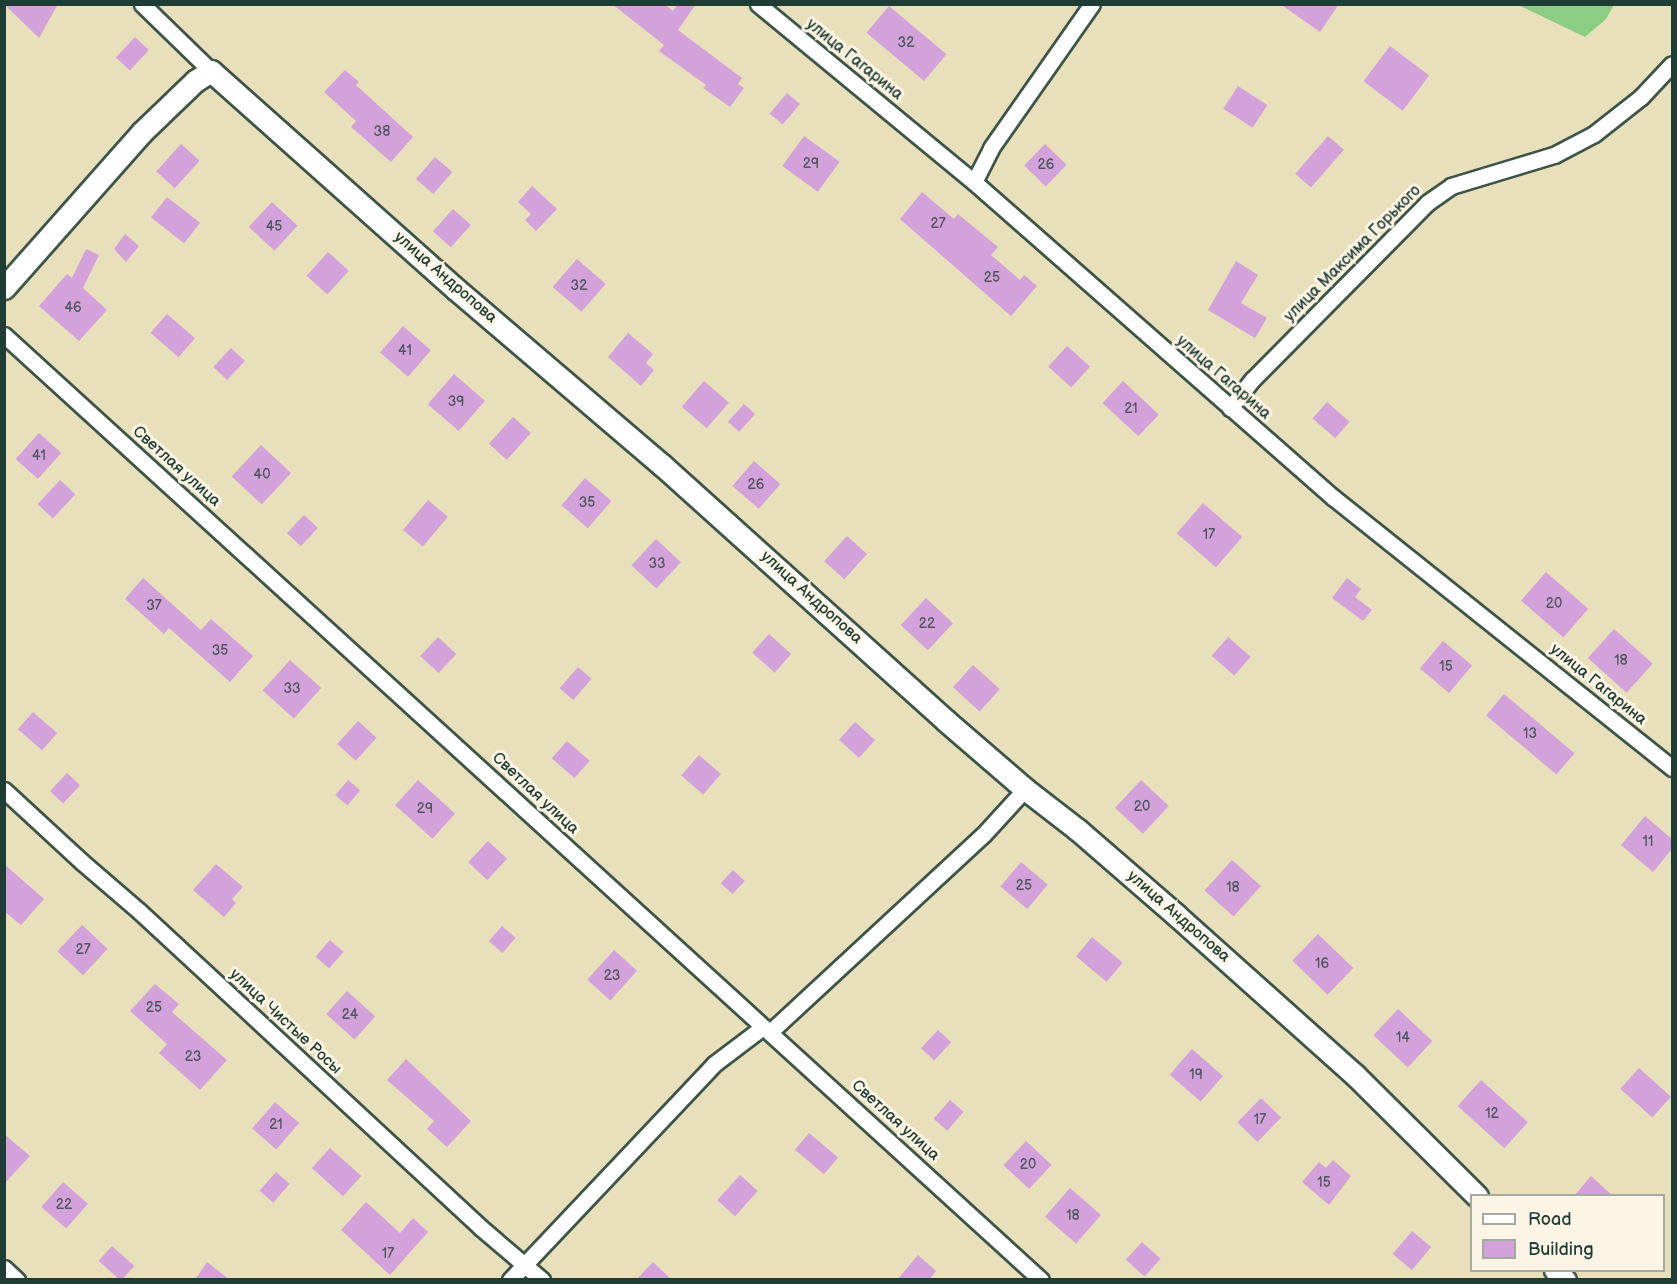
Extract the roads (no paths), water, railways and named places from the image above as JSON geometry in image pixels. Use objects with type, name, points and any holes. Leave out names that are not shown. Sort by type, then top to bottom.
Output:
[{"type":"street","name":"улица Андропова","points":[[142,4],[211,71],[457,290],[662,465],[1025,789],[1078,830],[1355,1075],[1475,1194]]},
{"type":"street","name":"улица Гагарина","points":[[758,4],[974,182],[1334,498],[1672,768]]},
{"type":"street","points":[[974,182],[991,148],[1092,4]]},
{"type":"street","name":"улица Максима Горького","points":[[1230,408],[1252,379],[1427,203],[1451,186],[1554,155],[1594,134],[1641,96],[1672,64]]},
{"type":"street","points":[[4,288],[141,133],[195,81],[211,71]]},
{"type":"street","name":"Светлая улица","points":[[4,335],[1041,1280]]},
{"type":"street","points":[[510,1280],[714,1064],[766,1030],[983,835],[1025,789]]},
{"type":"street","name":"улица Чистые Росы","points":[[4,790],[165,934],[376,1133],[542,1280]]},
{"type":"street","points":[[4,1268],[17,1280]]}]
